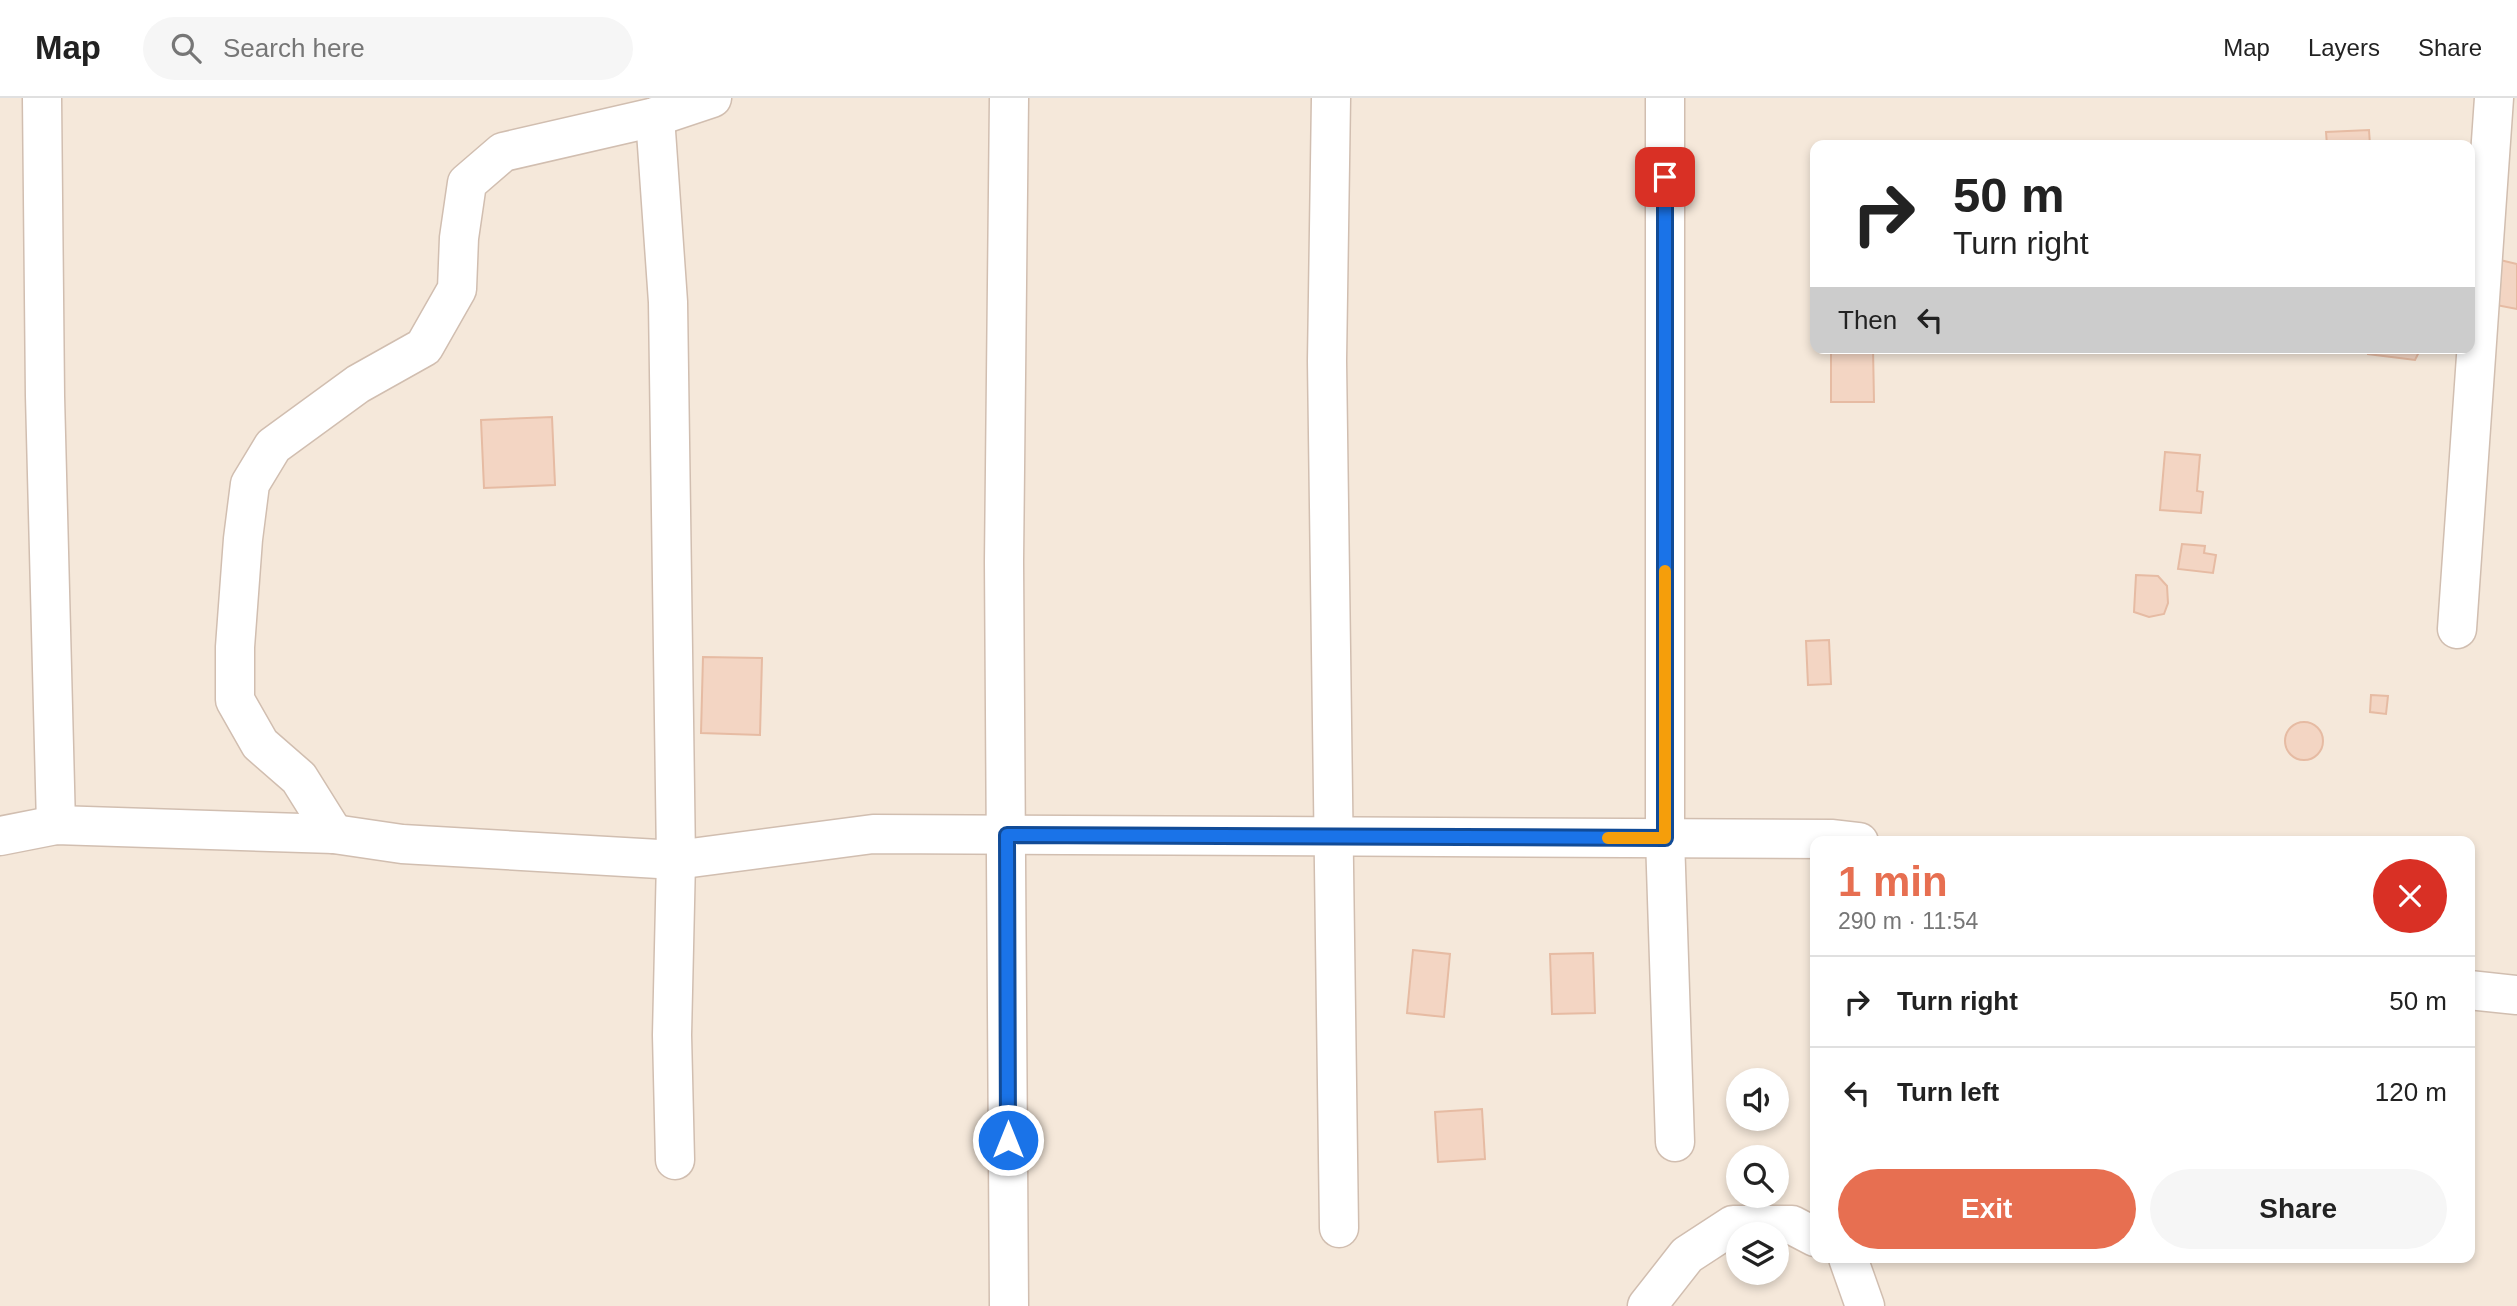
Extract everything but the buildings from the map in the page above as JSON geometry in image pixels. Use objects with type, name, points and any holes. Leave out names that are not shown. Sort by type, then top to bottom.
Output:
[{"type":"street","points":[[41,98],[45,396],[56,825]]},
{"type":"street","points":[[334,834],[299,778],[260,744],[235,701],[234,647],[250,484],[273,446],[358,384],[424,347],[457,289],[459,238],[467,183],[503,152],[655,117],[712,98]]},
{"type":"street","points":[[1009,98],[1004,548],[1009,1306]]},
{"type":"street","points":[[1331,98],[1327,361],[1339,1228]]},
{"type":"street","points":[[1665,98],[1665,838],[1675,1142]]},
{"type":"street","points":[[2457,629],[2494,98]]},
{"type":"street","points":[[655,117],[668,302],[676,860],[672,1035],[675,1160]]},
{"type":"street","points":[[0,836],[56,825],[334,834],[402,844],[676,860],[873,834],[1810,839]]},
{"type":"street","points":[[2475,991],[2517,995]]},
{"type":"street","points":[[1647,1306],[1687,1255],[1733,1225],[1792,1225],[1810,1234]]},
{"type":"street","points":[[1850,1263],[1866,1306]]},
{"type":"shaded area","points":[[0,98],[2517,98],[2517,1306],[0,1306]]},
{"type":"slow traffic","points":[[1608,838],[1665,838],[1665,571]]},
{"type":"route","points":[[1008,1140],[1007,835],[1665,838],[1665,177]]}]
